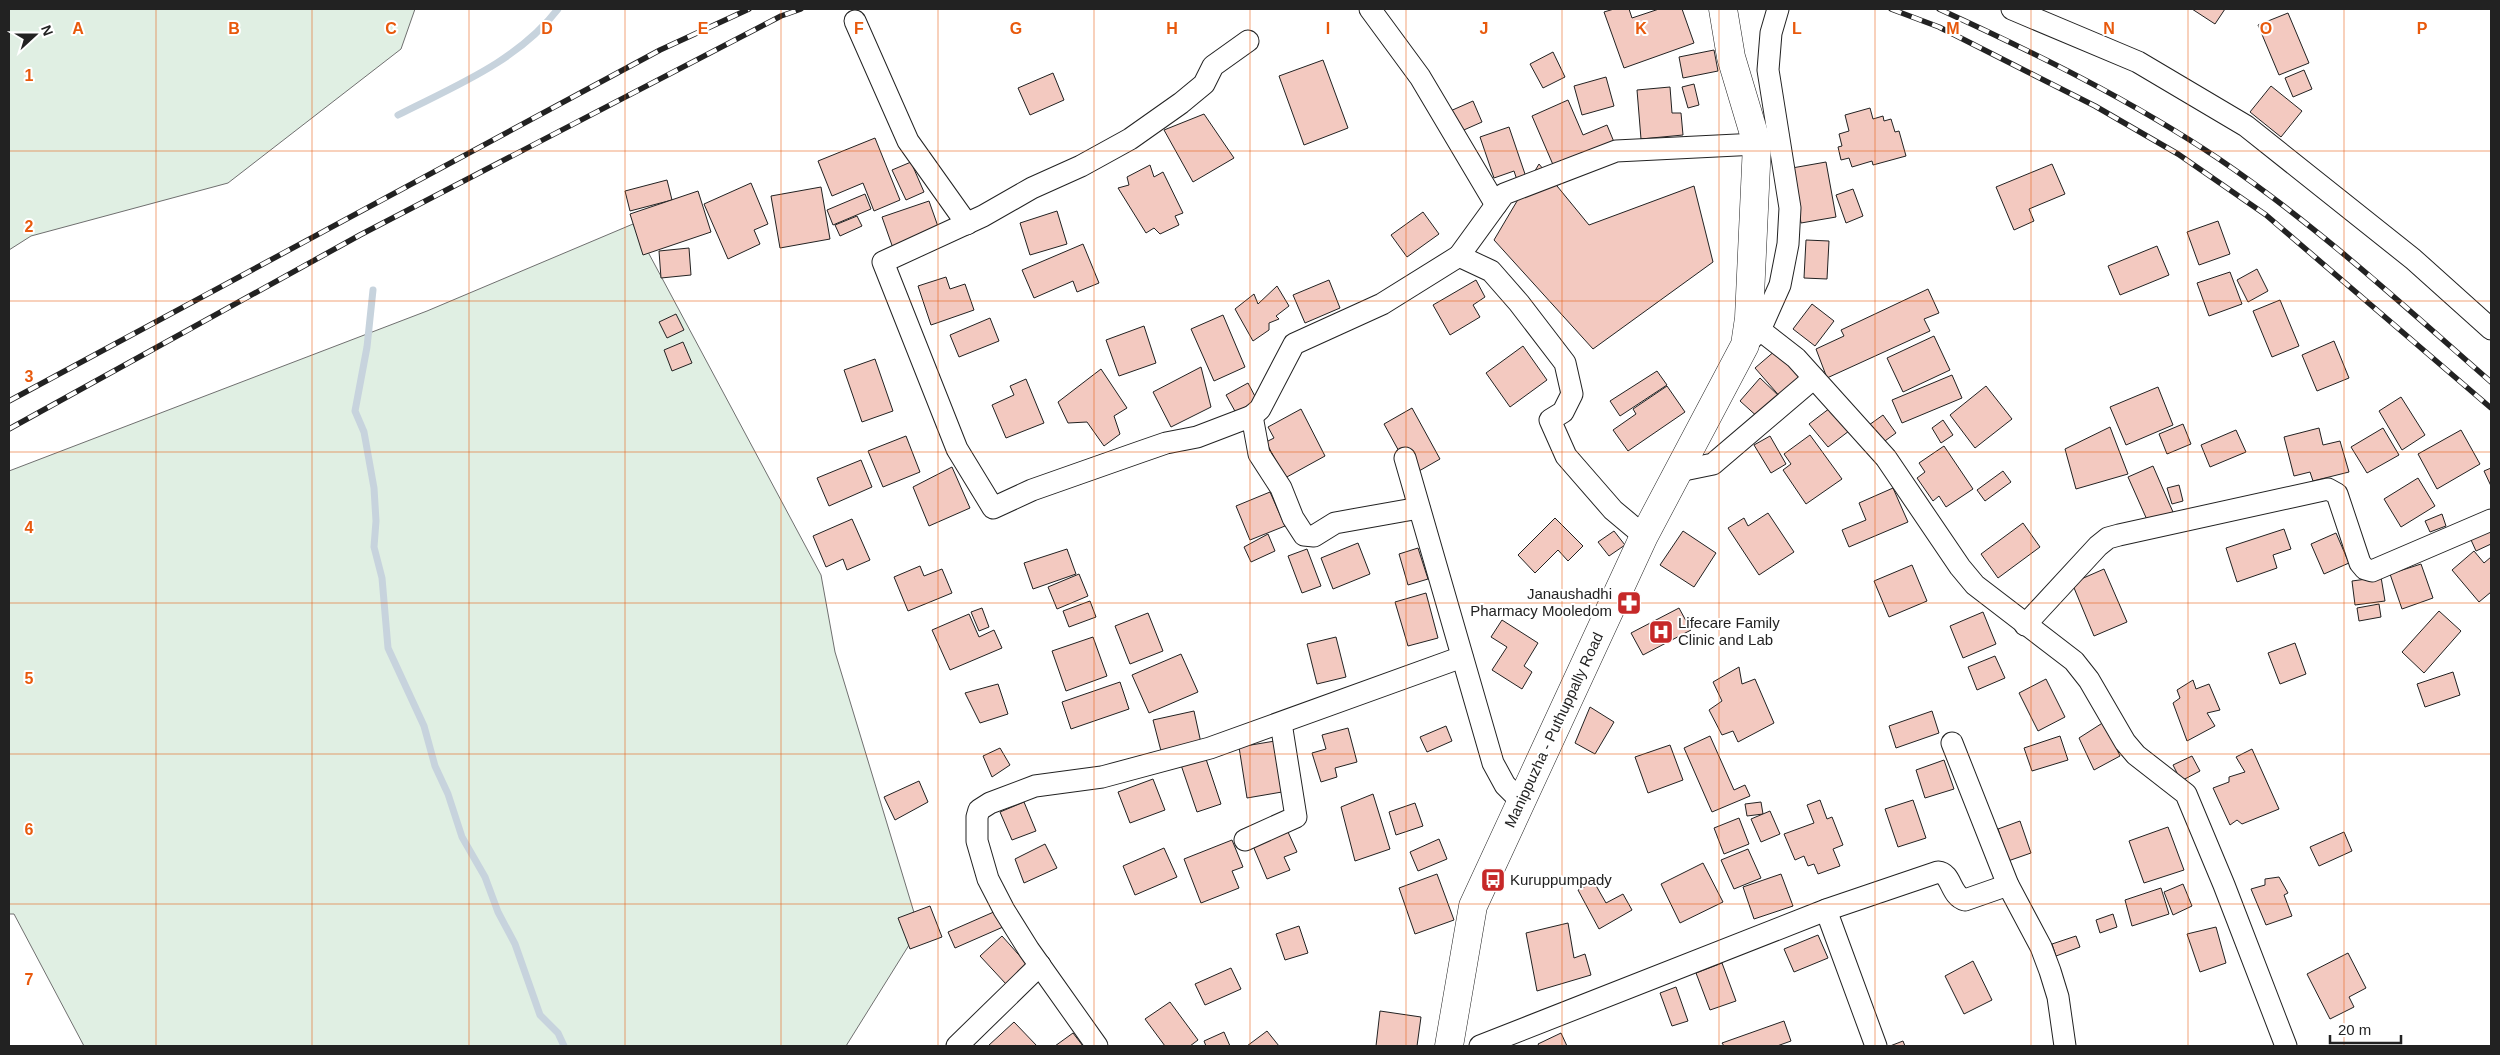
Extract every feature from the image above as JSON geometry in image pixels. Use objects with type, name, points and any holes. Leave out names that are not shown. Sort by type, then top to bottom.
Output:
[{"type":"main road","points":[[1723,9],[1731,56],[1757,144],[1751,331]]},
{"type":"main road","name":"Manippuzha - Puthuppally Road","points":[[1449,1046],[1473,906],[1644,536],[1751,331]]},
{"type":"street","points":[[1370,9],[1420,77],[1496,205]]},
{"type":"street","points":[[1778,9],[1771,33],[1768,70],[1790,208],[1788,244],[1780,285],[1751,331],[1796,358],[1886,458],[1960,567],[1975,585],[2024,625],[2074,661],[2089,680],[2125,742],[2136,755],[2186,794],[2224,885],[2286,1046]]},
{"type":"street","points":[[2012,9],[2138,62],[2246,126],[2413,260],[2491,329]]},
{"type":"street","points":[[855,21],[908,140],[967,224]]},
{"type":"street","points":[[1248,41],[1213,66],[1204,84],[1130,139],[1081,166],[1032,188],[967,224],[882,262],[957,449],[993,508],[1032,490],[1166,443],[1197,437],[1252,416],[1260,409],[1294,344],[1382,304],[1459,256],[1504,194],[1616,151],[1757,144]]},
{"type":"street","points":[[1459,256],[1491,271],[1566,363],[1572,394],[1563,412],[1550,420],[1566,456],[1613,510],[1644,536]]},
{"type":"street","points":[[1678,471],[1713,464],[1814,378]]},
{"type":"street","points":[[1252,416],[1260,454],[1282,488],[1293,518],[1304,535],[1314,536],[1335,524],[1419,508]]},
{"type":"street","points":[[1405,458],[1493,763],[1505,785],[1521,801]]},
{"type":"street","points":[[2024,625],[2098,546],[2108,538],[2328,489],[2337,494],[2360,563],[2365,569],[2372,571],[2491,520]]},
{"type":"street","points":[[1097,1046],[1004,910],[988,879],[977,841],[979,810],[990,803],[1035,786],[1111,774],[1210,748],[1462,657]]},
{"type":"street","points":[[1245,840],[1296,817],[1281,723]]},
{"type":"street","points":[[1952,742],[2008,885],[2041,948],[2050,971],[2058,997],[2064,1046]]},
{"type":"street","points":[[1480,1046],[1826,910],[1938,872],[1946,876],[1955,896],[1965,900],[2008,885]]},
{"type":"street","points":[[1826,910],[1876,1046]]},
{"type":"street","points":[[957,1046],[1040,965]]},
{"type":"green space","points":[[9,9],[415,9],[401,49],[228,183],[31,236],[9,250]]},
{"type":"green space","points":[[633,224],[821,575],[835,652],[919,929],[846,1046],[84,1046],[14,914],[9,914],[9,471],[427,311]]},
{"type":"building","points":[[1614,9],[1629,9],[1632,18],[1659,9],[1682,9],[1694,43],[1624,68],[1604,12]]},
{"type":"building","points":[[2192,9],[2225,9],[2215,24]]},
{"type":"building","points":[[2288,13],[2309,63],[2279,75],[2258,25]]},
{"type":"building","points":[[1714,50],[1718,71],[1683,78],[1679,57]]},
{"type":"building","points":[[1553,52],[1565,77],[1543,88],[1530,64]]},
{"type":"building","points":[[1323,60],[1348,128],[1304,145],[1279,76]]},
{"type":"building","points":[[2304,70],[2312,89],[2293,97],[2285,78]]},
{"type":"building","points":[[1053,73],[1064,100],[1030,115],[1018,88]]},
{"type":"building","points":[[1606,77],[1614,106],[1582,115],[1574,86]]},
{"type":"building","points":[[1694,84],[1699,105],[1688,108],[1682,87]]},
{"type":"building","points":[[2271,86],[2302,111],[2281,137],[2250,112]]},
{"type":"building","points":[[1670,87],[1672,113],[1681,113],[1683,135],[1641,139],[1637,90]]},
{"type":"building","points":[[1568,100],[1583,135],[1607,125],[1614,142],[1554,167],[1532,116]]},
{"type":"building","points":[[1473,101],[1482,122],[1457,133],[1448,112]]},
{"type":"building","points":[[1870,108],[1873,119],[1883,116],[1884,121],[1891,119],[1895,132],[1899,131],[1906,156],[1873,165],[1872,161],[1852,167],[1849,158],[1841,160],[1838,147],[1842,146],[1839,134],[1849,131],[1845,115]]},
{"type":"building","points":[[1204,114],[1234,158],[1193,182],[1164,130]]},
{"type":"building","points":[[1509,127],[1526,177],[1517,180],[1514,171],[1494,178],[1480,137]]},
{"type":"building","points":[[875,138],[900,200],[874,211],[863,183],[832,196],[818,161]]},
{"type":"building","points":[[911,162],[924,192],[906,200],[892,170]]},
{"type":"building","points":[[1826,162],[1836,217],[1801,223],[1792,168]]},
{"type":"building","points":[[1539,164],[1589,225],[1694,186],[1713,262],[1593,349],[1494,240]]},
{"type":"building","points":[[2052,164],[2065,194],[2029,209],[2034,221],[2014,230],[1996,187]]},
{"type":"building","points":[[1150,165],[1154,177],[1163,172],[1183,213],[1175,216],[1179,225],[1160,234],[1154,228],[1146,233],[1118,188],[1129,185],[1127,177]]},
{"type":"building","points":[[667,180],[672,200],[630,211],[625,191]]},
{"type":"building","points":[[751,183],[768,224],[754,230],[760,244],[728,259],[704,204]]},
{"type":"building","points":[[821,187],[830,239],[780,248],[771,196]]},
{"type":"building","points":[[1853,189],[1863,216],[1846,223],[1836,195]]},
{"type":"building","points":[[698,191],[711,232],[643,255],[630,214]]},
{"type":"building","points":[[865,194],[871,209],[833,225],[827,210]]},
{"type":"building","points":[[929,201],[941,235],[894,251],[882,217]]},
{"type":"building","points":[[1057,211],[1067,244],[1030,255],[1020,223]]},
{"type":"building","points":[[1423,212],[1439,234],[1407,257],[1391,235]]},
{"type":"building","points":[[857,216],[862,226],[840,236],[835,225]]},
{"type":"building","points":[[2218,221],[2230,254],[2199,265],[2187,232]]},
{"type":"building","points":[[1806,240],[1829,241],[1827,279],[1804,278]]},
{"type":"building","points":[[1083,244],[1099,283],[1077,292],[1073,281],[1034,298],[1022,270]]},
{"type":"building","points":[[2157,246],[2169,275],[2120,295],[2108,266]]},
{"type":"building","points":[[689,248],[691,275],[661,278],[659,251]]},
{"type":"building","points":[[2257,269],[2268,291],[2248,302],[2237,280]]},
{"type":"building","points":[[2230,272],[2242,304],[2209,316],[2197,283]]},
{"type":"building","points":[[946,277],[950,289],[965,284],[974,310],[931,325],[918,286]]},
{"type":"building","points":[[1329,280],[1340,308],[1305,323],[1293,295]]},
{"type":"building","points":[[1476,280],[1485,297],[1473,305],[1480,317],[1450,335],[1433,305]]},
{"type":"building","points":[[1277,286],[1289,306],[1276,316],[1279,319],[1269,323],[1269,330],[1253,341],[1235,309],[1254,294],[1258,304]]},
{"type":"building","points":[[1928,289],[1939,313],[1924,319],[1930,331],[1827,378],[1816,349],[1844,336],[1841,330]]},
{"type":"building","points":[[2280,300],[2299,346],[2272,357],[2253,311]]},
{"type":"building","points":[[1812,304],[1834,321],[1815,346],[1793,329]]},
{"type":"building","points":[[676,314],[684,330],[667,338],[659,322]]},
{"type":"building","points":[[1223,315],[1245,367],[1214,381],[1191,329]]},
{"type":"building","points":[[990,318],[999,341],[959,357],[950,335]]},
{"type":"building","points":[[1144,326],[1156,363],[1119,376],[1106,340]]},
{"type":"building","points":[[1934,336],[1950,370],[1903,392],[1887,358]]},
{"type":"building","points":[[2334,341],[2349,378],[2317,391],[2302,355]]},
{"type":"building","points":[[683,342],[692,363],[672,371],[664,350]]},
{"type":"building","points":[[1523,346],[1547,380],[1510,407],[1486,373]]},
{"type":"building","points":[[1776,350],[1803,380],[1782,399],[1755,368]]},
{"type":"building","points":[[875,359],[893,411],[862,422],[844,370]]},
{"type":"building","points":[[1201,367],[1211,407],[1171,427],[1153,392]]},
{"type":"building","points":[[1101,369],[1127,408],[1114,416],[1120,434],[1104,446],[1087,422],[1068,423],[1058,402]]},
{"type":"building","points":[[1657,371],[1667,385],[1620,416],[1610,401]]},
{"type":"building","points":[[1952,375],[1962,398],[1902,423],[1892,400]]},
{"type":"building","points":[[1760,378],[1780,397],[1760,419],[1740,401]]},
{"type":"building","points":[[1026,379],[1044,423],[1006,438],[992,405],[1014,395],[1010,386]]},
{"type":"building","points":[[1248,383],[1258,402],[1236,413],[1226,395]]},
{"type":"building","points":[[1667,386],[1685,412],[1628,451],[1613,430],[1636,414],[1633,409]]},
{"type":"building","points":[[1986,386],[2012,419],[1975,448],[1950,415]]},
{"type":"building","points":[[2158,387],[2173,425],[2126,445],[2110,407]]},
{"type":"building","points":[[2401,397],[2425,435],[2402,450],[2379,411]]},
{"type":"building","points":[[1412,408],[1440,459],[1412,475],[1384,424]]},
{"type":"building","points":[[1830,408],[1849,431],[1828,447],[1809,424]]},
{"type":"building","points":[[1301,409],[1325,456],[1285,478],[1266,442],[1274,438],[1268,427]]},
{"type":"building","points":[[1883,415],[1896,433],[1882,443],[1869,425]]},
{"type":"building","points":[[1943,420],[1953,435],[1941,443],[1932,428]]},
{"type":"building","points":[[2183,424],[2191,444],[2167,454],[2159,434]]},
{"type":"building","points":[[2110,427],[2128,474],[2076,489],[2065,449]]},
{"type":"building","points":[[2319,428],[2323,445],[2340,441],[2349,472],[2313,481],[2310,472],[2294,476],[2284,437]]},
{"type":"building","points":[[2383,428],[2399,455],[2367,473],[2351,447]]},
{"type":"building","points":[[2236,430],[2246,452],[2210,467],[2201,445]]},
{"type":"building","points":[[2461,430],[2480,464],[2437,489],[2418,454]]},
{"type":"building","points":[[1810,435],[1842,479],[1806,504],[1783,470],[1791,464],[1784,454]]},
{"type":"building","points":[[906,436],[920,472],[883,487],[868,451]]},
{"type":"building","points":[[1770,436],[1786,464],[1771,473],[1754,445]]},
{"type":"building","points":[[1944,446],[1973,489],[1946,507],[1939,496],[1933,501],[1917,478],[1925,472],[1919,463]]},
{"type":"building","points":[[861,460],[872,487],[829,506],[817,478]]},
{"type":"building","points":[[2153,466],[2173,512],[2148,522],[2128,477]]},
{"type":"building","points":[[952,467],[970,508],[929,526],[913,487]]},
{"type":"building","points":[[2491,468],[2491,486],[2484,471]]},
{"type":"building","points":[[2003,471],[2011,482],[1985,501],[1977,490]]},
{"type":"building","points":[[2418,478],[2435,506],[2401,527],[2384,499]]},
{"type":"building","points":[[2179,485],[2183,501],[2172,504],[2167,488]]},
{"type":"building","points":[[1893,488],[1908,522],[1849,547],[1842,530],[1866,520],[1859,503]]},
{"type":"building","points":[[1270,492],[1285,526],[1250,540],[1236,506]]},
{"type":"building","points":[[1768,513],[1794,552],[1759,575],[1728,528],[1744,518],[1748,526]]},
{"type":"building","points":[[2442,514],[2446,526],[2430,532],[2425,521]]},
{"type":"building","points":[[1555,518],[1583,546],[1568,561],[1558,550],[1535,573],[1518,555]]},
{"type":"building","points":[[852,519],[870,560],[847,570],[843,559],[826,567],[813,536]]},
{"type":"building","points":[[2491,520],[2491,544],[2476,551],[2467,531]]},
{"type":"building","points":[[2023,523],[2040,547],[1998,578],[1981,554]]},
{"type":"building","points":[[2284,529],[2291,549],[2273,555],[2277,568],[2237,582],[2226,548]]},
{"type":"building","points":[[1614,531],[1625,545],[1609,556],[1598,542]]},
{"type":"building","points":[[1683,531],[1716,553],[1694,587],[1660,565]]},
{"type":"building","points":[[2336,533],[2349,563],[2324,574],[2311,544]]},
{"type":"building","points":[[1268,534],[1275,551],[1251,562],[1244,547]]},
{"type":"building","points":[[1358,543],[1370,574],[1333,589],[1321,558]]},
{"type":"building","points":[[1418,548],[1428,579],[1408,585],[1399,554]]},
{"type":"building","points":[[1067,549],[1076,574],[1033,589],[1024,563]]},
{"type":"building","points":[[1307,549],[1321,586],[1302,593],[1288,556]]},
{"type":"building","points":[[2474,551],[2484,563],[2491,557],[2491,592],[2479,602],[2452,570]]},
{"type":"building","points":[[2421,564],[2433,598],[2402,609],[2390,574]]},
{"type":"building","points":[[1912,565],[1927,601],[1889,617],[1874,581]]},
{"type":"building","points":[[920,566],[924,576],[942,569],[952,593],[908,611],[894,577]]},
{"type":"building","points":[[2104,569],[2127,622],[2094,636],[2072,583]]},
{"type":"building","points":[[1079,574],[1088,596],[1057,609],[1048,587]]},
{"type":"building","points":[[2381,577],[2385,601],[2355,605],[2352,581]]},
{"type":"building","points":[[1426,593],[1438,638],[1408,646],[1395,602]]},
{"type":"building","points":[[1090,601],[1096,617],[1069,627],[1063,611]]},
{"type":"building","points":[[2379,604],[2381,617],[2359,621],[2357,608]]},
{"type":"building","points":[[982,608],[989,627],[979,631],[971,612]]},
{"type":"building","name":"Lifecare Family Clinic and Lab","points":[[1679,608],[1691,630],[1643,655],[1631,633]]},
{"type":"building","points":[[2439,611],[2461,631],[2424,673],[2402,652]]},
{"type":"building","points":[[1983,612],[1996,644],[1963,658],[1950,626]]},
{"type":"building","points":[[1148,613],[1163,651],[1130,664],[1115,626]]},
{"type":"building","points":[[969,614],[979,637],[994,630],[1002,648],[950,670],[932,630]]},
{"type":"building","points":[[1502,620],[1538,643],[1524,666],[1532,672],[1522,689],[1492,670],[1507,647],[1491,637]]},
{"type":"building","points":[[1093,637],[1107,676],[1066,691],[1052,651]]},
{"type":"building","points":[[1336,637],[1346,677],[1317,684],[1307,644]]},
{"type":"building","points":[[2295,643],[2306,674],[2280,684],[2268,653]]},
{"type":"building","points":[[1181,654],[1198,692],[1149,713],[1132,675]]},
{"type":"building","points":[[1995,656],[2005,678],[1977,690],[1968,667]]},
{"type":"building","points":[[1739,667],[1742,684],[1755,679],[1774,723],[1738,742],[1733,731],[1722,735],[1709,710],[1722,701],[1713,682]]},
{"type":"building","points":[[2453,672],[2460,695],[2425,707],[2417,684]]},
{"type":"building","points":[[2046,679],[2065,717],[2038,731],[2019,693]]},
{"type":"building","points":[[2193,680],[2196,689],[2209,684],[2220,710],[2207,713],[2215,726],[2187,741],[2173,703],[2180,698],[2177,690]]},
{"type":"building","points":[[1120,682],[1129,709],[1071,729],[1062,702]]},
{"type":"building","points":[[998,684],[1008,714],[980,723],[965,693]]},
{"type":"building","points":[[1590,707],[1614,722],[1595,754],[1575,743]]},
{"type":"building","points":[[1194,711],[1201,743],[1161,751],[1153,720]]},
{"type":"building","points":[[1932,711],[1939,733],[1896,748],[1889,726]]},
{"type":"building","points":[[2104,722],[2120,756],[2094,770],[2079,738]]},
{"type":"building","points":[[1446,726],[1452,741],[1427,752],[1420,737]]},
{"type":"building","points":[[1348,728],[1357,762],[1335,768],[1337,777],[1321,782],[1312,753],[1326,749],[1322,735]]},
{"type":"building","points":[[1710,736],[1734,790],[1745,785],[1750,796],[1712,812],[1684,748]]},
{"type":"building","points":[[2060,736],[2068,760],[2032,771],[2024,748]]},
{"type":"building","points":[[1275,741],[1282,792],[1247,798],[1239,747]]},
{"type":"building","points":[[1670,745],[1683,780],[1648,793],[1635,757]]},
{"type":"building","points":[[1000,748],[1010,765],[992,777],[983,756]]},
{"type":"building","points":[[2252,749],[2279,809],[2242,824],[2237,820],[2230,825],[2213,788],[2229,782],[2229,777],[2245,772],[2236,757]]},
{"type":"building","points":[[1204,753],[1221,804],[1197,812],[1180,762]]},
{"type":"building","points":[[2192,756],[2200,771],[2181,781],[2173,765]]},
{"type":"building","points":[[1944,760],[1954,789],[1925,798],[1916,770]]},
{"type":"building","points":[[1153,779],[1165,810],[1130,823],[1118,792]]},
{"type":"building","points":[[919,781],[928,802],[895,820],[884,797]]},
{"type":"building","points":[[1373,794],[1390,849],[1355,861],[1341,807]]},
{"type":"building","points":[[1820,800],[1827,819],[1832,817],[1843,845],[1833,849],[1840,866],[1818,874],[1814,864],[1808,866],[1804,856],[1795,860],[1784,834],[1814,823],[1807,805]]},
{"type":"building","points":[[1913,800],[1926,838],[1898,847],[1885,809]]},
{"type":"building","points":[[1024,802],[1036,831],[1012,840],[1000,812]]},
{"type":"building","points":[[1761,802],[1763,814],[1747,816],[1745,804]]},
{"type":"building","points":[[1415,803],[1423,826],[1396,835],[1389,812]]},
{"type":"building","points":[[1770,811],[1780,834],[1761,842],[1751,819]]},
{"type":"building","points":[[1739,818],[1749,844],[1724,854],[1714,828]]},
{"type":"building","points":[[2020,821],[2031,853],[2008,861],[1998,829]]},
{"type":"building","points":[[2168,827],[2184,870],[2144,883],[2129,841]]},
{"type":"building","points":[[1288,832],[1297,852],[1284,857],[1290,870],[1267,879],[1253,846]]},
{"type":"building","points":[[2344,832],[2352,851],[2319,866],[2310,847]]},
{"type":"building","points":[[1439,839],[1447,859],[1418,871],[1410,852]]},
{"type":"building","points":[[1232,840],[1243,867],[1232,871],[1239,888],[1201,903],[1184,859]]},
{"type":"building","points":[[1045,844],[1057,868],[1024,883],[1015,859]]},
{"type":"building","points":[[1164,848],[1177,877],[1135,895],[1123,866]]},
{"type":"building","points":[[1748,849],[1761,878],[1734,889],[1721,860]]},
{"type":"building","points":[[1703,863],[1723,902],[1680,923],[1661,884]]},
{"type":"building","points":[[1437,874],[1454,920],[1415,934],[1399,888]]},
{"type":"building","points":[[1781,874],[1793,906],[1754,919],[1743,887]]},
{"type":"building","points":[[2279,877],[2288,893],[2284,895],[2292,916],[2266,925],[2251,889],[2265,885],[2265,879]]},
{"type":"building","points":[[1594,882],[1606,903],[1623,894],[1632,910],[1599,929],[1578,890]]},
{"type":"building","points":[[2183,884],[2192,906],[2173,915],[2164,892]]},
{"type":"building","points":[[2161,888],[2169,914],[2132,926],[2125,900]]},
{"type":"building","points":[[930,906],[942,937],[910,949],[898,918]]},
{"type":"building","points":[[996,911],[1003,927],[955,948],[948,932]]},
{"type":"building","points":[[2113,914],[2117,927],[2100,933],[2096,920]]},
{"type":"building","points":[[1568,923],[1574,958],[1585,954],[1591,975],[1537,991],[1526,933]]},
{"type":"building","points":[[1299,926],[1308,953],[1285,960],[1276,934]]},
{"type":"building","points":[[2216,927],[2226,963],[2200,972],[2187,934]]},
{"type":"building","points":[[1818,935],[1828,958],[1794,972],[1784,949]]},
{"type":"building","points":[[1002,936],[1027,964],[1006,984],[980,956]]},
{"type":"building","points":[[2076,936],[2080,947],[2056,956],[2052,944]]},
{"type":"building","points":[[2348,953],[2366,988],[2349,997],[2354,1007],[2330,1019],[2307,974]]},
{"type":"building","points":[[1973,961],[1992,1000],[1964,1014],[1945,976]]},
{"type":"building","points":[[1722,963],[1736,1001],[1710,1010],[1696,973]]},
{"type":"building","points":[[1231,968],[1241,989],[1205,1005],[1195,984]]},
{"type":"building","points":[[1676,987],[1688,1021],[1672,1026],[1660,993]]},
{"type":"building","points":[[1170,1002],[1198,1040],[1190,1046],[1165,1046],[1145,1019]]},
{"type":"building","points":[[1380,1011],[1421,1017],[1417,1046],[1376,1046]]},
{"type":"building","points":[[1784,1021],[1791,1041],[1777,1046],[1724,1046],[1722,1043]]},
{"type":"building","points":[[1014,1022],[1037,1046],[988,1046]]},
{"type":"building","points":[[1267,1031],[1279,1046],[1247,1046]]},
{"type":"building","points":[[1224,1032],[1230,1046],[1206,1046],[1204,1041]]},
{"type":"building","points":[[1073,1033],[1083,1046],[1055,1046]]},
{"type":"building","points":[[1561,1033],[1567,1046],[1539,1046],[1538,1044]]},
{"type":"building","points":[[1903,1041],[1905,1046],[1890,1046]]},
{"type":"waterway","points":[[398,115],[484,71],[505,58],[542,27],[558,9]]},
{"type":"waterway","points":[[373,290],[367,347],[355,411],[364,432],[374,488],[376,521],[374,547],[382,578],[388,648],[424,726],[435,766],[448,794],[462,837],[485,877],[498,912],[515,944],[540,1015],[558,1033],[564,1046]]},
{"type":"railway","points":[[9,401],[660,50],[749,9]]},
{"type":"railway","points":[[9,429],[360,235],[781,16],[801,9]]},
{"type":"railway","points":[[1891,9],[1939,27],[2095,106],[2178,154],[2266,215],[2491,408]]},
{"type":"railway","points":[[1939,9],[2082,78],[2186,137],[2219,159],[2255,184],[2324,238],[2491,382]]},
{"type":"place","name":"Janaushadhi Pharmacy Mooledom","points":[[1629,603]]},
{"type":"place","name":"Lifecare Family Clinic and Lab","points":[[1661,632]]},
{"type":"place","name":"Kuruppumpady","points":[[1493,880]]}]
